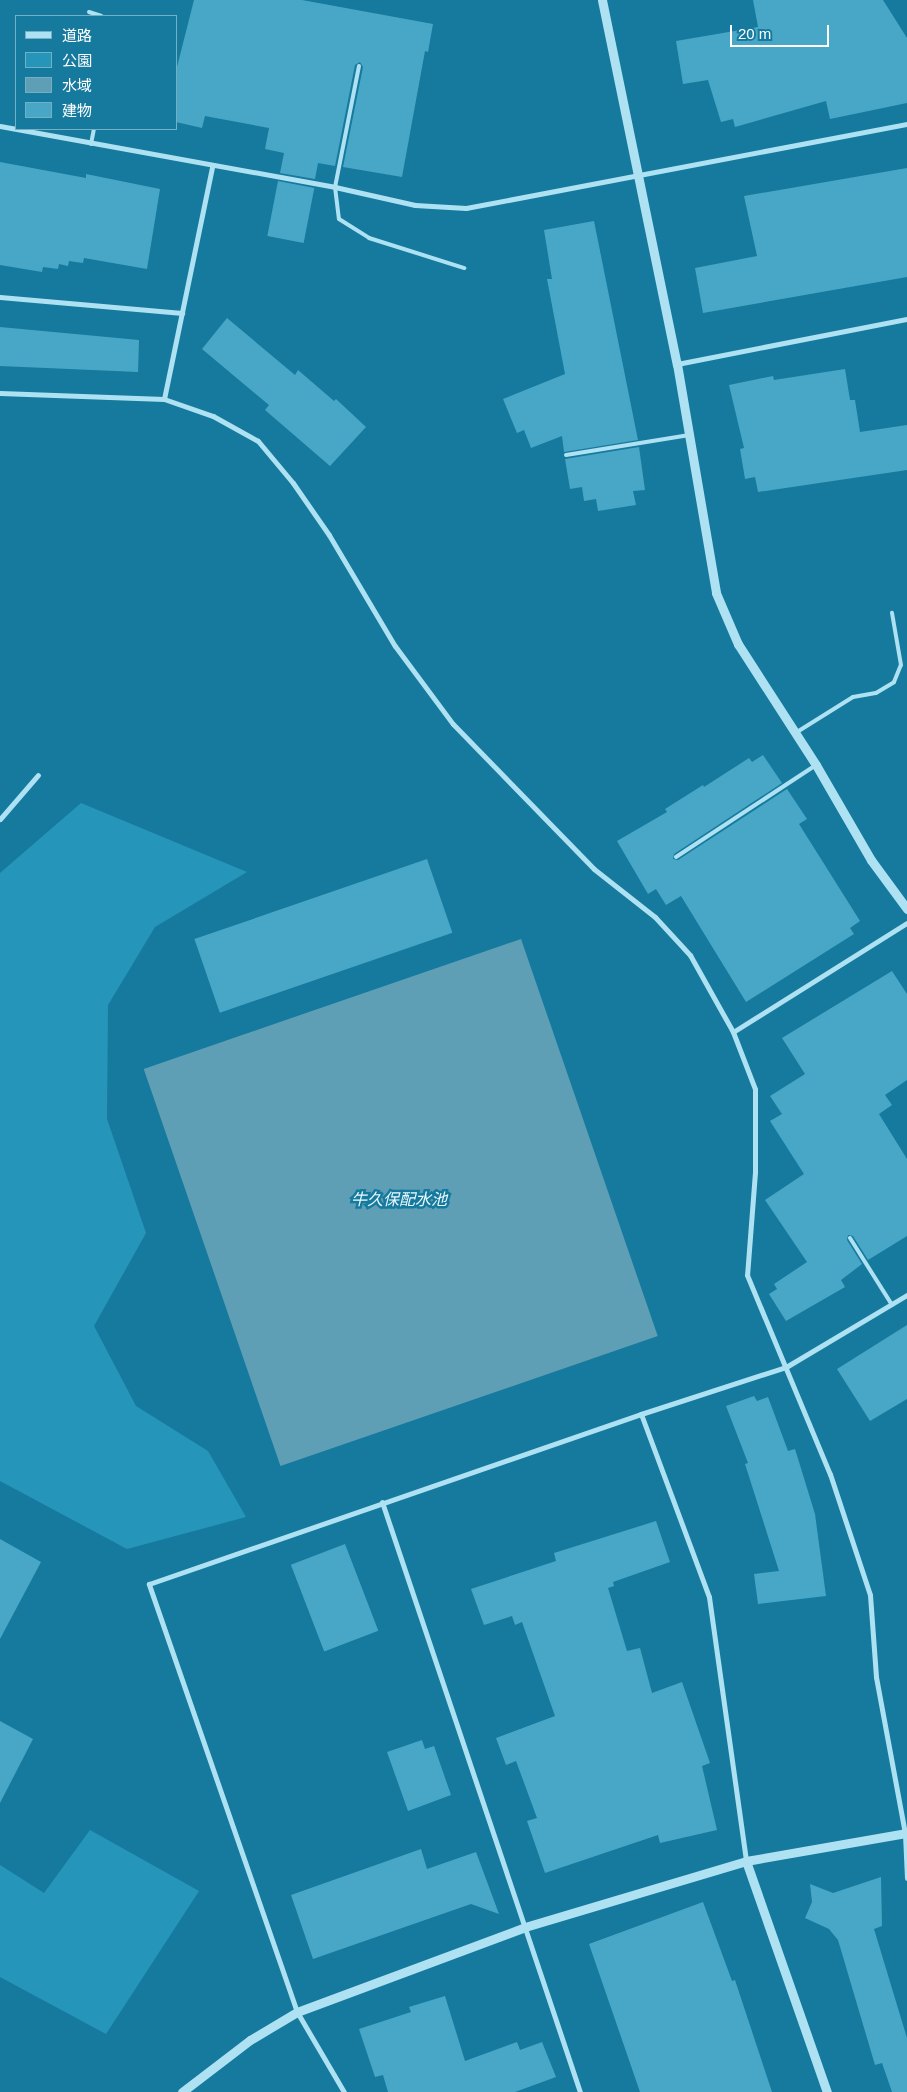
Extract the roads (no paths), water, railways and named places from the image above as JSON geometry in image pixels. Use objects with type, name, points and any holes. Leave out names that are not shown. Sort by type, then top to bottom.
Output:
[{"type":"street","points":[[602,0],[636,177],[677,364],[716,594],[738,644],[816,765],[871,860],[907,910]]},
{"type":"street","points":[[20,130],[212,167],[335,187],[415,205],[466,208],[907,124]]},
{"type":"street","points":[[0,126],[15,129]]},
{"type":"street","points":[[164,398],[212,167]]},
{"type":"street","points":[[0,298],[182,313]]},
{"type":"street","points":[[677,364],[907,319]]},
{"type":"street","points":[[0,393],[164,398],[213,416],[258,441],[293,483],[329,535],[395,646],[453,724],[594,869],[655,917],[690,955],[733,1032],[754,1089],[755,1172],[747,1275],[830,1474],[870,1595],[876,1677],[906,1834],[907,1878]]},
{"type":"street","points":[[0,819],[38,776]]},
{"type":"street","points":[[733,1032],[907,923]]},
{"type":"street","points":[[344,2092],[297,2012],[150,1584],[640,1414],[786,1368],[892,1305],[907,1294]]},
{"type":"street","points":[[640,1414],[709,1597],[746,1861],[827,2092]]},
{"type":"street","points":[[382,1502],[580,2092]]},
{"type":"street","points":[[182,2092],[250,2040],[297,2012],[525,1927],[746,1861],[906,1834]]},
{"type":"lane","points":[[89,12],[98,15]]},
{"type":"lane","points":[[359,66],[335,187],[340,219],[369,238],[464,268]]},
{"type":"lane","points":[[91,144],[94,130]]},
{"type":"lane","points":[[566,455],[689,435]]},
{"type":"lane","points":[[795,733],[853,697],[876,693],[894,682],[901,665],[892,613]]},
{"type":"lane","points":[[676,857],[816,765]]},
{"type":"lane","points":[[850,1238],[892,1305]]},
{"type":"water","name":"牛久保配水池","points":[[521,939],[658,1336],[280,1466],[144,1069]]}]
